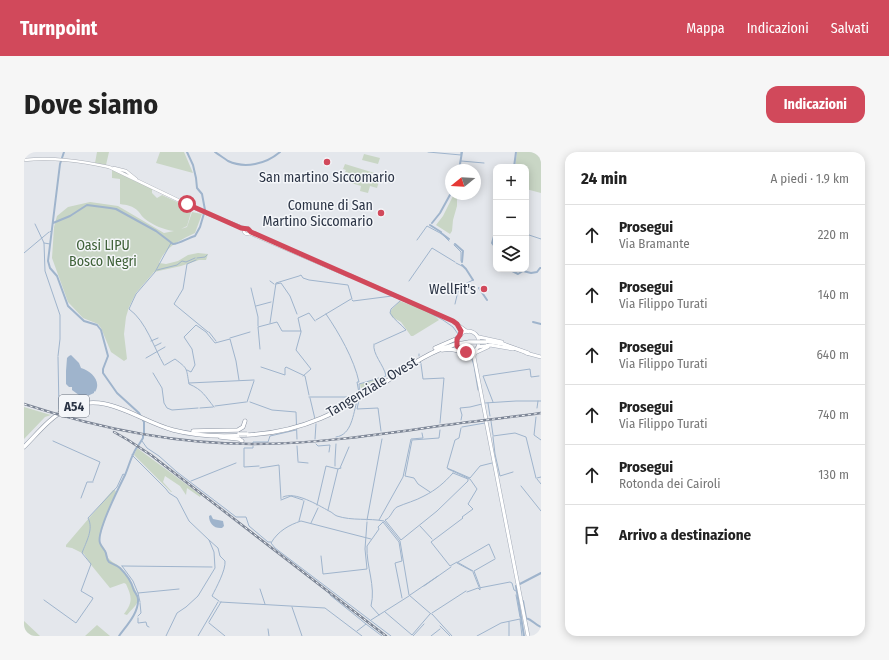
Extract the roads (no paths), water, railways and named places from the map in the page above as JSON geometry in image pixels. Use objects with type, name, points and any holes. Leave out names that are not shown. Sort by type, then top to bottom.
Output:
[{"type":"highway","points":[[411,364],[429,352],[459,336]]},
{"type":"highway","name":"A54","points":[[24,446],[56,414],[76,404],[90,401],[104,402],[120,406],[164,427],[187,432],[242,435],[297,427],[325,417],[359,398],[411,364],[452,344],[486,342],[511,347],[528,353]]},
{"type":"highway","points":[[411,364],[443,350],[450,349],[464,352]]},
{"type":"highway","points":[[242,435],[242,429],[245,421]]},
{"type":"main road","points":[[24,160],[64,159],[109,167],[241,228],[245,230],[246,234],[250,232],[453,321],[468,332],[479,337],[504,343],[541,357]]},
{"type":"main road","points":[[457,324],[461,331],[457,346],[464,352],[469,352],[488,345],[506,347],[528,353]]},
{"type":"main road","points":[[459,336],[468,332]]},
{"type":"main road","points":[[474,357],[480,342],[479,337]]},
{"type":"main road","points":[[476,366],[476,352],[489,347],[506,347]]},
{"type":"main road","points":[[469,352],[474,357],[476,366],[528,636]]},
{"type":"water","points":[[71,355],[79,363],[81,368],[92,374],[96,380],[97,388],[95,392],[94,391],[94,393],[83,398],[72,390],[72,387],[69,387],[66,384],[67,358]]},
{"type":"water","points":[[211,515],[213,519],[223,521],[224,526],[222,528],[217,528],[212,525],[209,519],[209,516]]},
{"type":"waterway","points":[[64,152],[60,164],[48,261],[50,268],[57,276],[68,306],[84,321],[97,325],[101,330],[108,356],[103,373],[117,393],[139,413],[144,422],[144,434]]},
{"type":"waterway","points":[[53,223],[70,216],[87,205],[116,209],[156,231],[173,244],[195,236],[200,227],[205,210],[202,194],[197,188],[193,165],[187,152]]},
{"type":"waterway","points":[[215,152],[228,161],[241,165],[262,162],[280,152]]},
{"type":"waterway","points":[[428,152],[461,155],[461,152]]},
{"type":"waterway","points":[[460,164],[462,152]]},
{"type":"waterway","points":[[514,164],[516,152]]},
{"type":"waterway","points":[[461,161],[484,163]]},
{"type":"waterway","points":[[432,223],[447,200]]},
{"type":"waterway","points":[[35,224],[44,243],[45,271],[60,315],[58,356]]},
{"type":"waterway","points":[[430,225],[441,232]]},
{"type":"waterway","points":[[417,240],[427,226],[440,233]]},
{"type":"waterway","points":[[24,253],[49,232]]},
{"type":"waterway","points":[[441,233],[449,241]]},
{"type":"waterway","points":[[441,233],[449,239]]},
{"type":"waterway","points":[[529,235],[541,239]]},
{"type":"waterway","points":[[493,240],[493,244]]},
{"type":"waterway","points":[[44,243],[50,244]]},
{"type":"waterway","points":[[164,365],[145,328],[135,314],[129,309],[136,294],[155,272],[171,243]]},
{"type":"waterway","points":[[455,244],[463,251],[462,262]]},
{"type":"waterway","points":[[454,245],[461,252],[461,261]]},
{"type":"waterway","points":[[409,281],[432,248],[455,262]]},
{"type":"waterway","points":[[197,258],[205,257],[207,255]]},
{"type":"waterway","points":[[157,270],[177,265],[182,261],[186,262],[195,258]]},
{"type":"waterway","points":[[196,260],[187,264],[183,289],[174,304],[208,332]]},
{"type":"waterway","points":[[456,263],[462,266]]},
{"type":"waterway","points":[[462,265],[473,280]]},
{"type":"waterway","points":[[527,272],[537,272],[541,268]]},
{"type":"waterway","points":[[514,272],[518,274],[521,272]]},
{"type":"waterway","points":[[270,323],[276,283],[301,275],[303,278],[309,280],[348,285],[352,299]]},
{"type":"waterway","points":[[461,286],[473,280]]},
{"type":"waterway","points":[[270,281],[274,284]]},
{"type":"waterway","points":[[276,284],[281,283],[290,296],[297,314]]},
{"type":"waterway","points":[[455,304],[459,287]]},
{"type":"waterway","points":[[251,288],[258,317],[258,326]]},
{"type":"waterway","points":[[479,288],[487,300]]},
{"type":"waterway","points":[[352,300],[392,296],[443,320],[453,327],[458,334]]},
{"type":"waterway","points":[[316,320],[351,299]]},
{"type":"waterway","points":[[375,344],[406,330],[393,318],[390,313],[391,309],[400,301]]},
{"type":"waterway","points":[[256,306],[271,302]]},
{"type":"waterway","points":[[303,376],[311,369],[296,350],[301,332],[298,318],[309,313],[315,321]]},
{"type":"waterway","points":[[326,314],[341,338],[354,364],[359,382],[357,382],[359,393],[358,398]]},
{"type":"waterway","points":[[260,349],[258,327],[277,322],[282,331],[301,331]]},
{"type":"waterway","points":[[533,322],[541,324]]},
{"type":"waterway","points":[[187,370],[191,372],[195,365],[192,349],[184,337],[196,325],[206,332],[215,343],[230,339],[239,380]]},
{"type":"waterway","points":[[209,332],[216,341]]},
{"type":"waterway","points":[[230,338],[250,332]]},
{"type":"waterway","points":[[151,341],[158,338]]},
{"type":"waterway","points":[[155,346],[161,343]]},
{"type":"waterway","points":[[360,397],[359,384],[386,376],[376,356],[374,344]]},
{"type":"waterway","points":[[146,358],[165,347]]},
{"type":"waterway","points":[[471,356],[478,390]]},
{"type":"waterway","points":[[58,357],[59,409]]},
{"type":"waterway","points":[[165,365],[175,359],[186,369],[189,384],[201,391],[214,407]]},
{"type":"waterway","points":[[421,364],[423,379],[444,378],[440,423]]},
{"type":"waterway","points":[[261,367],[285,375],[286,367],[305,376],[309,395]]},
{"type":"waterway","points":[[493,402],[483,376],[530,369],[531,377],[539,376]]},
{"type":"waterway","points":[[153,373],[162,388],[164,403],[167,408],[172,410],[198,408]]},
{"type":"waterway","points":[[189,383],[254,380]]},
{"type":"waterway","points":[[247,402],[254,381]]},
{"type":"waterway","points":[[309,397],[354,397],[359,393]]},
{"type":"waterway","points":[[310,398],[315,419]]},
{"type":"waterway","points":[[359,400],[357,409],[378,408],[381,431]]},
{"type":"waterway","points":[[336,437],[341,435],[349,428],[357,401]]},
{"type":"waterway","points":[[537,408],[538,401]]},
{"type":"waterway","points":[[485,403],[541,401]]},
{"type":"waterway","points":[[215,406],[246,402]]},
{"type":"waterway","points":[[250,402],[272,410],[296,412],[297,439]]},
{"type":"waterway","points":[[488,403],[490,416]]},
{"type":"waterway","points":[[461,420],[462,415],[460,408],[482,404]]},
{"type":"waterway","points":[[200,408],[213,407]]},
{"type":"waterway","points":[[536,417],[534,435],[541,440]]},
{"type":"waterway","points":[[491,421],[493,435]]},
{"type":"waterway","points":[[462,427],[485,423]]},
{"type":"waterway","points":[[315,439],[316,424]]},
{"type":"waterway","points":[[454,471],[447,468],[455,440],[459,438],[461,428]]},
{"type":"waterway","points":[[253,443],[268,442],[270,436],[296,430]]},
{"type":"waterway","points":[[430,492],[418,484],[414,478],[405,476],[412,440],[439,438],[440,430]]},
{"type":"waterway","points":[[379,520],[403,477],[411,439],[423,438],[422,433]]},
{"type":"waterway","points":[[493,436],[515,433],[526,437],[536,478]]},
{"type":"waterway","points":[[138,446],[143,438],[143,435]]},
{"type":"waterway","points":[[493,437],[500,476],[513,472]]},
{"type":"waterway","points":[[367,520],[382,439]]},
{"type":"waterway","points":[[53,441],[100,462],[93,481]]},
{"type":"waterway","points":[[142,441],[147,448],[236,517],[246,517],[249,526],[268,542],[271,542]]},
{"type":"waterway","points":[[316,444],[318,446],[330,445],[329,452]]},
{"type":"waterway","points":[[335,466],[336,444]]},
{"type":"waterway","points":[[253,446],[253,448],[244,448],[244,467],[259,466]]},
{"type":"waterway","points":[[297,446],[298,461]]},
{"type":"waterway","points":[[119,636],[134,614],[138,604],[138,598],[124,572],[119,567],[108,561],[106,552],[101,546],[100,538],[101,530],[109,510],[137,447]]},
{"type":"waterway","points":[[340,468],[349,447]]},
{"type":"waterway","points":[[132,455],[169,493],[177,498],[189,521],[209,540],[214,552],[215,568],[198,596],[177,613],[166,636]]},
{"type":"waterway","points":[[298,462],[308,463]]},
{"type":"waterway","points":[[191,481],[236,463]]},
{"type":"waterway","points":[[454,471],[470,478],[480,466],[492,463]]},
{"type":"waterway","points":[[260,468],[279,465],[281,499]]},
{"type":"waterway","points":[[317,505],[326,466],[338,469],[341,468]]},
{"type":"waterway","points":[[328,510],[338,469]]},
{"type":"waterway","points":[[448,469],[470,479],[477,489],[468,504],[473,509],[431,542],[450,566],[457,562],[473,571]]},
{"type":"waterway","points":[[453,473],[468,479],[468,481],[437,511],[401,540],[385,520],[389,518],[397,507],[432,491],[453,473]]},
{"type":"waterway","points":[[44,600],[76,623],[92,600],[93,598],[81,591],[91,564],[82,553],[90,531],[90,522],[88,518],[117,487],[123,474],[125,475]]},
{"type":"waterway","points":[[537,478],[541,477]]},
{"type":"waterway","points":[[537,479],[541,484]]},
{"type":"waterway","points":[[81,498],[87,482],[93,482]]},
{"type":"waterway","points":[[521,486],[541,511]]},
{"type":"waterway","points":[[281,500],[291,496],[303,500]]},
{"type":"waterway","points":[[283,497],[300,497],[319,505],[336,516],[343,518],[384,521],[400,541],[409,595],[431,614]]},
{"type":"waterway","points":[[299,521],[304,501]]},
{"type":"waterway","points":[[311,523],[318,508]]},
{"type":"waterway","points":[[371,539],[301,521],[284,529],[271,543],[275,548],[391,636]]},
{"type":"waterway","points":[[321,556],[323,574],[367,569],[365,549],[367,522]]},
{"type":"waterway","points":[[379,615],[371,606],[372,584],[367,546],[379,529],[378,527],[383,522],[399,542],[402,561],[395,563],[402,598]]},
{"type":"waterway","points":[[420,526],[432,539]]},
{"type":"waterway","points":[[209,540],[218,548],[220,556],[225,561],[222,574],[212,596],[219,601]]},
{"type":"waterway","points":[[458,562],[489,544],[495,558]]},
{"type":"waterway","points":[[480,587],[474,571],[495,559]]},
{"type":"waterway","points":[[457,563],[472,571]]},
{"type":"waterway","points":[[122,566],[212,567]]},
{"type":"waterway","points":[[122,566],[133,581],[138,593]]},
{"type":"waterway","points":[[424,586],[451,567]]},
{"type":"waterway","points":[[473,572],[479,587]]},
{"type":"waterway","points":[[524,636],[516,586],[541,573]]},
{"type":"waterway","points":[[410,595],[438,576]]},
{"type":"waterway","points":[[479,588],[510,582],[516,591]]},
{"type":"waterway","points":[[467,592],[478,588],[480,590],[480,588]]},
{"type":"waterway","points":[[140,602],[138,593],[179,589]]},
{"type":"waterway","points":[[260,589],[265,604]]},
{"type":"waterway","points":[[432,613],[466,591]]},
{"type":"waterway","points":[[330,595],[366,624]]},
{"type":"waterway","points":[[516,595],[520,617]]},
{"type":"waterway","points":[[371,620],[409,596]]},
{"type":"waterway","points":[[523,601],[526,618],[541,627]]},
{"type":"waterway","points":[[198,636],[218,602]]},
{"type":"waterway","points":[[220,602],[325,608],[362,636]]},
{"type":"waterway","points":[[209,622],[221,602]]},
{"type":"waterway","points":[[138,616],[141,613],[140,603]]},
{"type":"waterway","points":[[292,607],[302,636]]},
{"type":"waterway","points":[[385,612],[412,635],[430,614]]},
{"type":"waterway","points":[[432,614],[452,636]]},
{"type":"waterway","points":[[138,618],[138,623],[146,622],[147,626],[149,627]]},
{"type":"waterway","points":[[477,636],[501,623],[520,619],[522,636]]},
{"type":"waterway","points":[[509,622],[509,636]]},
{"type":"waterway","points":[[209,623],[225,636]]},
{"type":"waterway","points":[[357,631],[366,624],[382,636]]},
{"type":"waterway","points":[[413,636],[424,624]]},
{"type":"waterway","points":[[440,626],[450,636]]},
{"type":"waterway","points":[[268,629],[269,636]]},
{"type":"waterway","points":[[431,636],[440,629]]},
{"type":"railway","points":[[24,404],[52,413],[136,433],[194,441],[252,444],[276,444],[346,438],[541,413]]},
{"type":"railway","points":[[114,432],[151,455],[386,636]]},
{"type":"place","name":"San martino Siccomario","points":[[327,162]]},
{"type":"place","name":"Comune di San Martino Siccomario","points":[[381,213]]},
{"type":"place","name":"WellFit's","points":[[484,289]]},
{"type":"park label","name":"Oasi LIPU Bosco Negri","points":[[103,254]]}]
